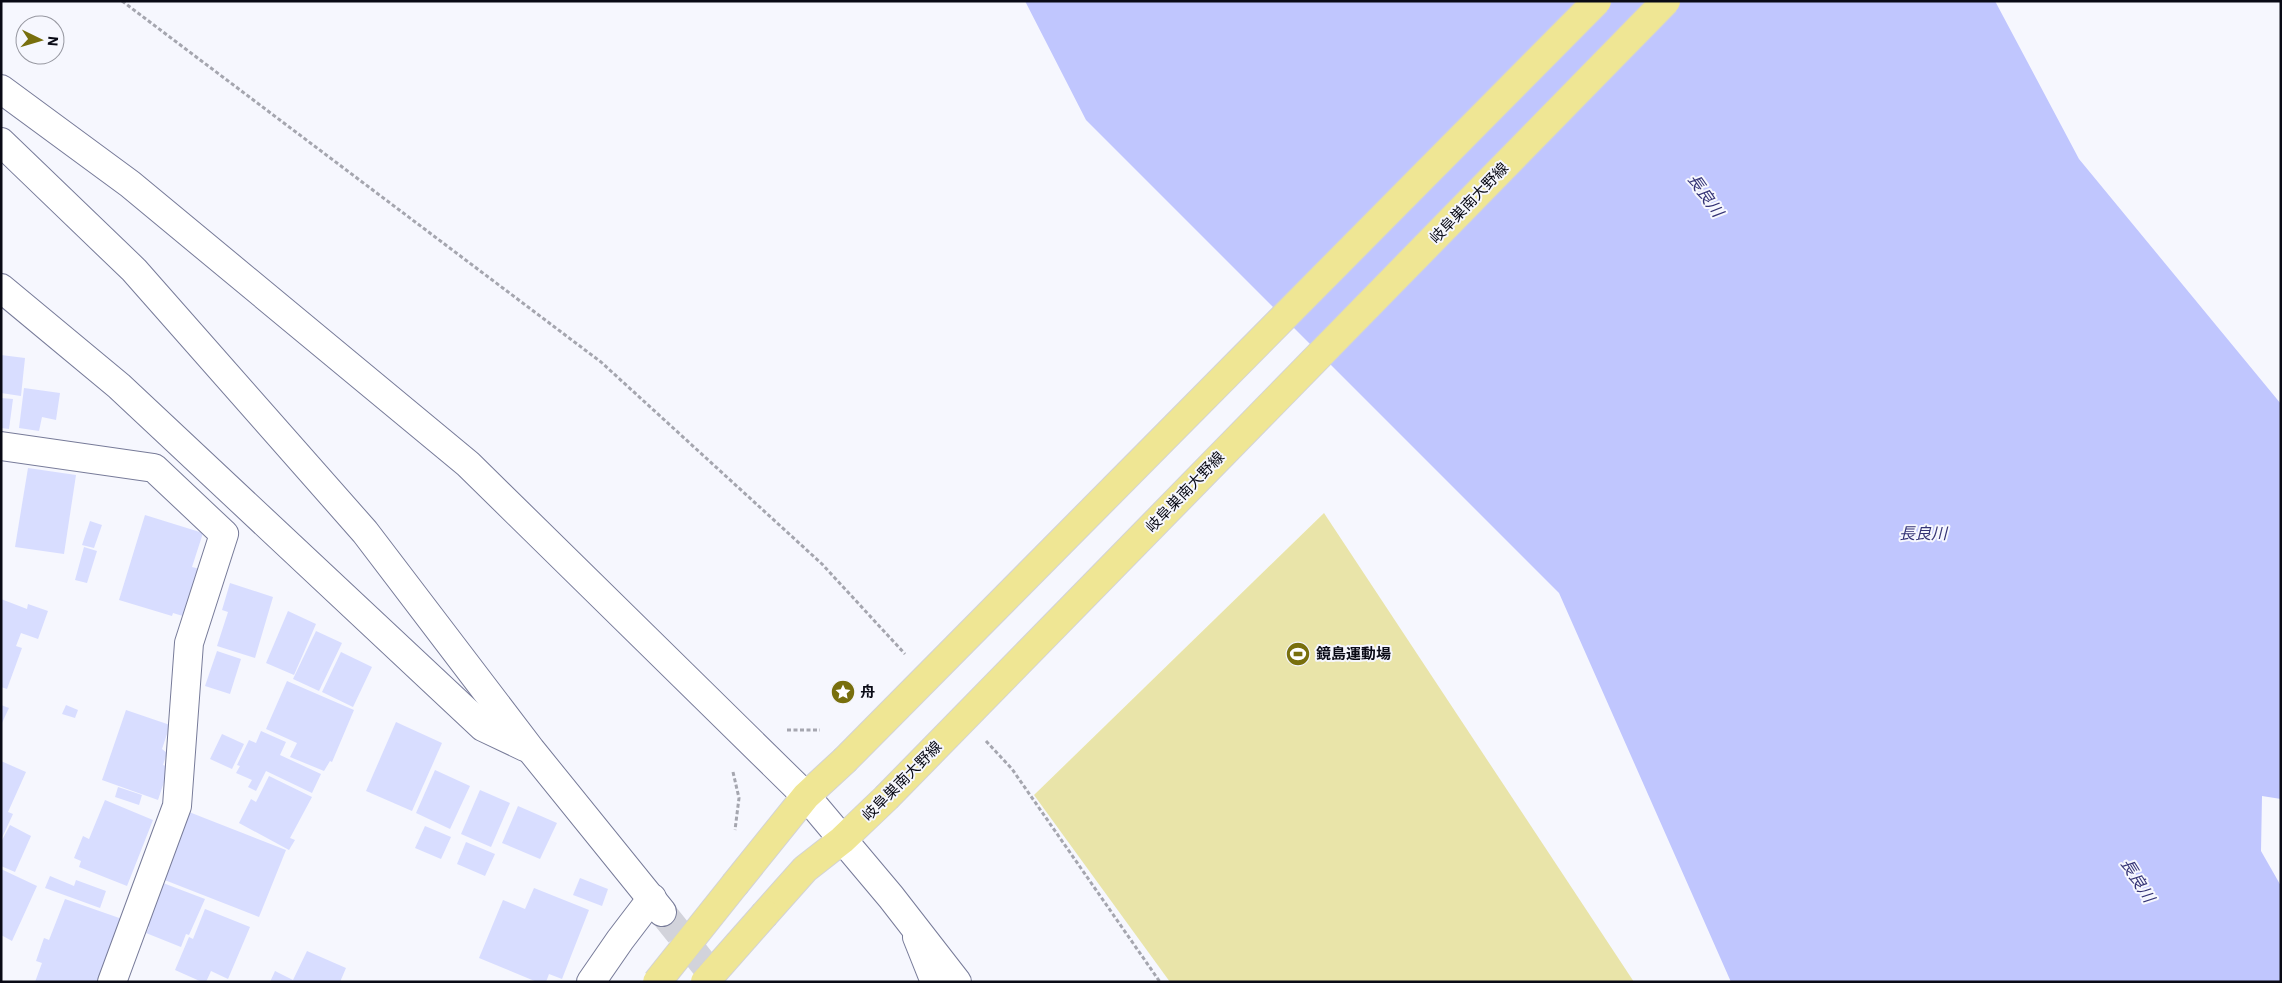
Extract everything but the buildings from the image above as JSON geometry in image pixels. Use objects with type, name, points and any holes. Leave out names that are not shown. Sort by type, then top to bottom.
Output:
[{"type":"main road","points":[[657,982],[806,796],[844,761],[1597,1]]},
{"type":"main road","name":"岐阜巣南大野線","points":[[705,982],[805,869],[842,840],[886,798],[1666,1]]},
{"type":"street","points":[[1,89],[130,184],[468,464],[806,796],[891,897],[957,982]]},
{"type":"street","points":[[1,142],[134,270],[365,532],[531,750],[657,905],[620,940],[591,982]]},
{"type":"street","points":[[1,288],[119,386],[483,726],[531,750]]},
{"type":"street","points":[[1,446],[154,468],[224,534],[189,643],[177,806],[112,982]]},
{"type":"street","points":[[914,928],[935,982]]},
{"type":"path","points":[[122,1],[601,362],[822,564],[907,656]]},
{"type":"path","points":[[782,730],[820,730]]},
{"type":"path","points":[[980,734],[1012,769],[1160,982]]},
{"type":"path","points":[[732,764],[739,798],[734,834]]},
{"type":"shaded area","name":"鏡島運動場","points":[[1324,513],[1634,982],[1170,982],[1034,795]]},
{"type":"water","name":"長良川","points":[[1025,1],[1995,1],[2079,159],[2281,404],[2281,799],[2262,796],[2261,851],[2281,886],[2281,982],[1731,982],[1559,593],[1086,120]]},
{"type":"tunnel","points":[[662,912],[718,982]]},
{"type":"place","name":"鏡島運動場","points":[[1298,654]]},
{"type":"place","name":"舟","points":[[843,692]]}]
